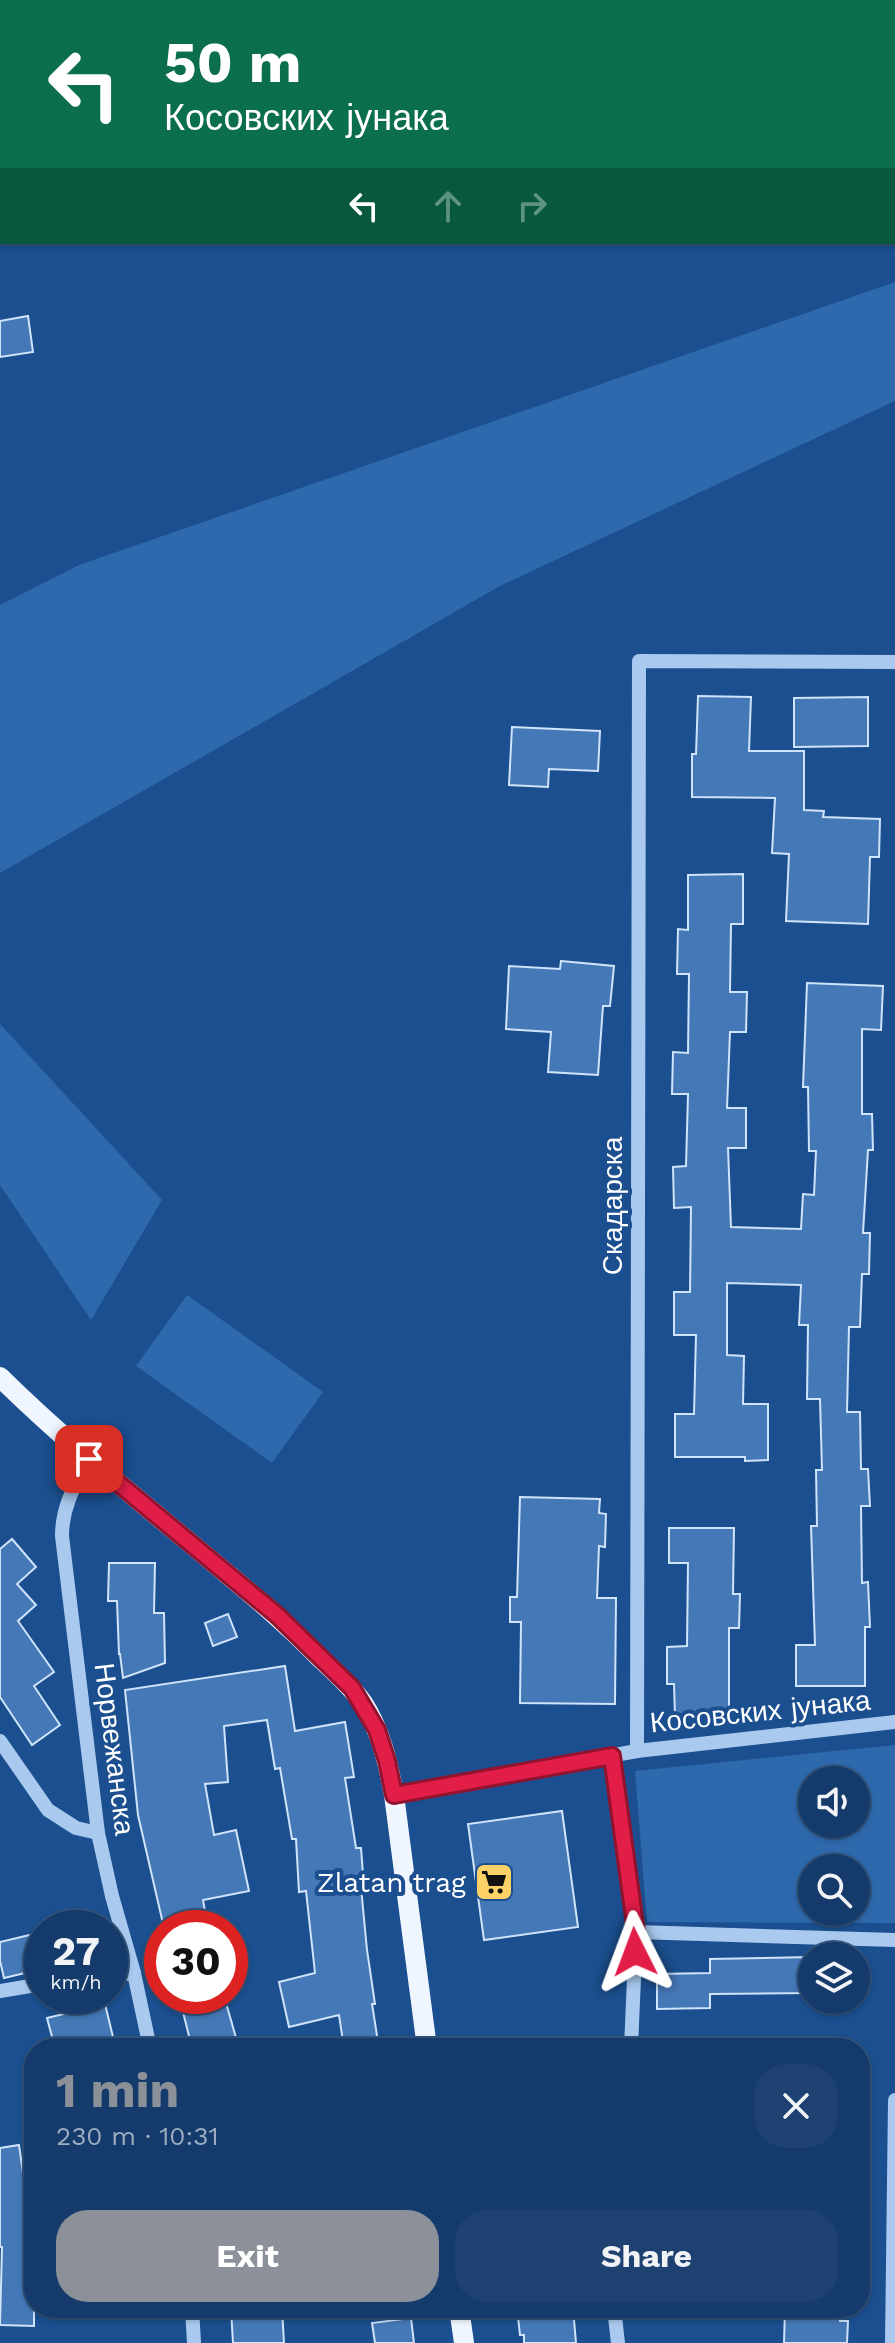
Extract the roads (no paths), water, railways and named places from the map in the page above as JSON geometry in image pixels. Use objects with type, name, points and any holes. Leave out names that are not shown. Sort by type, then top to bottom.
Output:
[{"type":"main road","points":[[0,1377],[89,1459],[278,1616],[352,1688],[377,1730],[387,1761],[426,2038]]},
{"type":"main road","points":[[460,2318],[464,2343]]},
{"type":"street","name":"Скадарска","points":[[637,1751],[639,661],[895,662]]},
{"type":"street","name":"Норвежанска","points":[[89,1459],[70,1492],[62,1517],[62,1536],[98,1833],[148,2038]]},
{"type":"street","name":"Косовских јунака","points":[[394,1795],[637,1751],[895,1722]]},
{"type":"street","points":[[0,1741],[48,1810],[76,1828],[98,1833]]},
{"type":"street","points":[[612,1756],[636,1932],[631,2038]]},
{"type":"street","points":[[636,1932],[895,1940]]},
{"type":"street","points":[[128,1974],[134,1973]]},
{"type":"street","points":[[0,1991],[24,1987]]},
{"type":"street","points":[[892,2343],[895,2100]]},
{"type":"street","points":[[193,2318],[194,2343]]},
{"type":"street","points":[[615,2318],[618,2343]]},
{"type":"place","name":"Zlatan trag","points":[[494,1882]]}]
